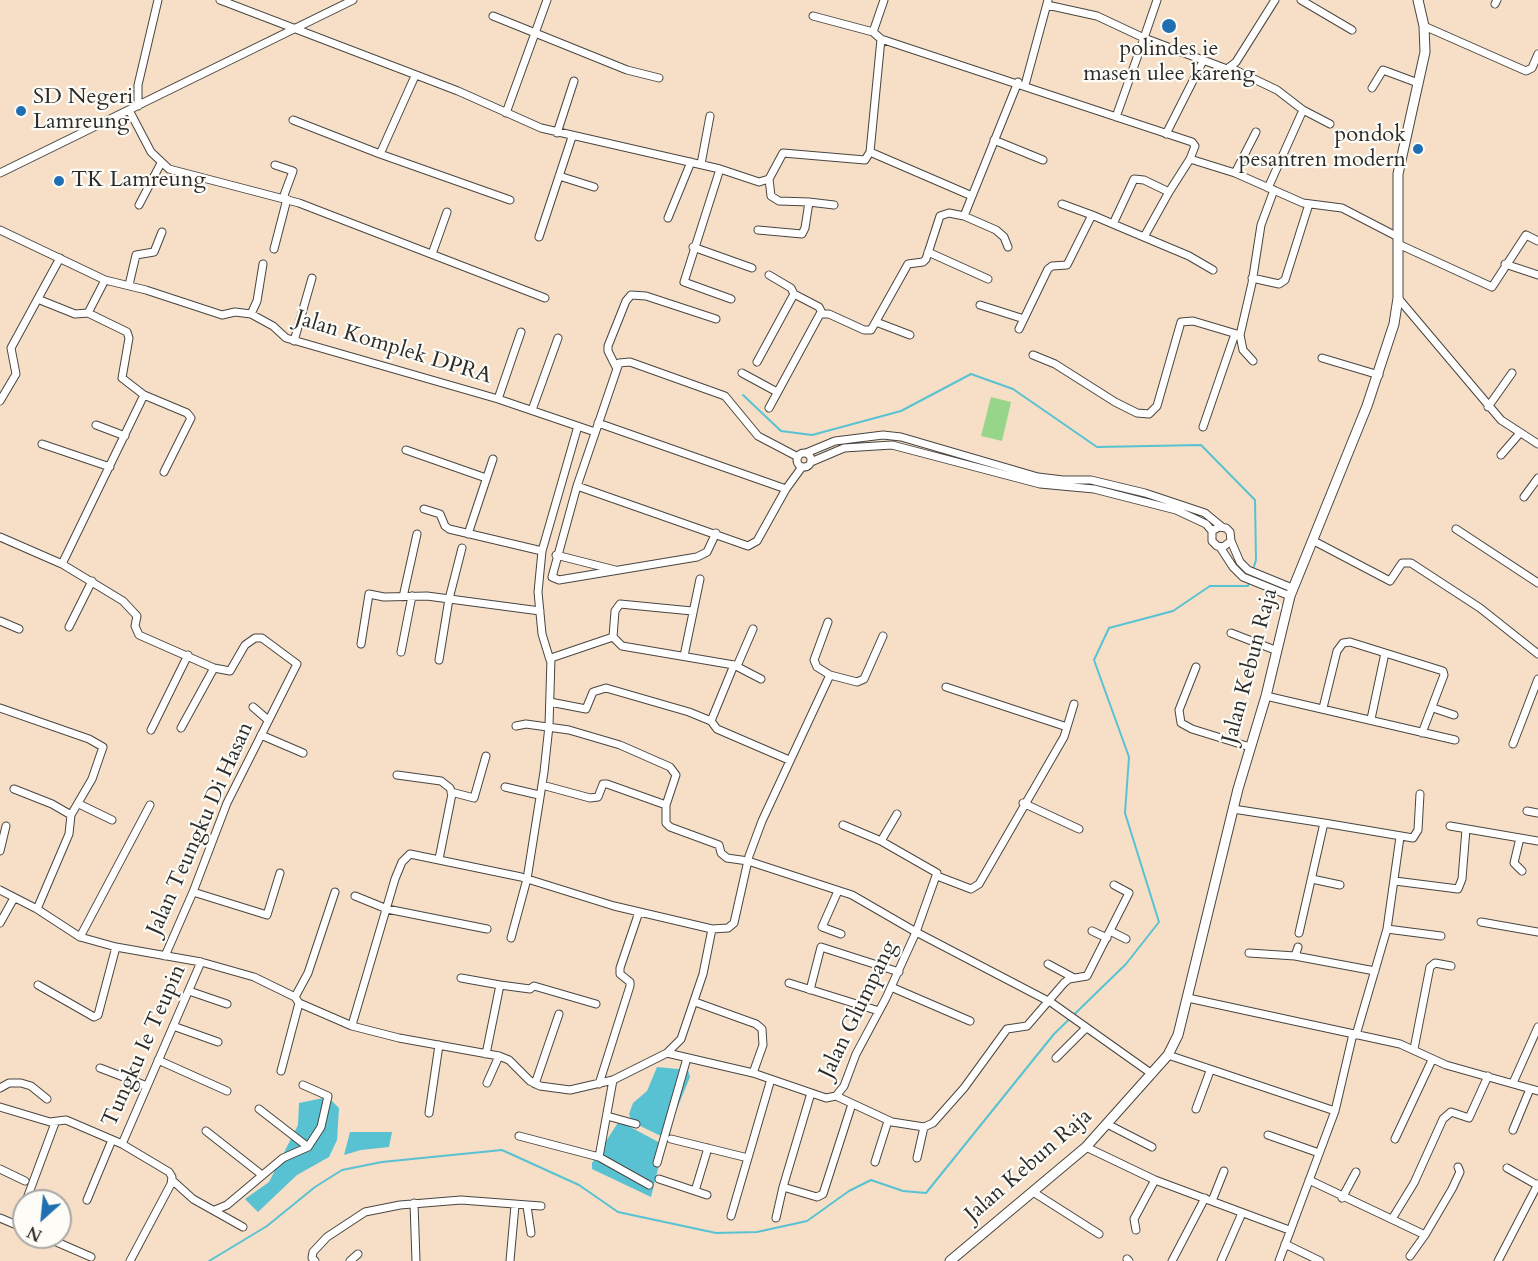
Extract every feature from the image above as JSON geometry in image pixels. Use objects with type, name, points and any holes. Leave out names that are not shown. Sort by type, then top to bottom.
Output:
[{"type":"street","points":[[138,106],[138,85],[158,0]]},
{"type":"street","points":[[220,0],[262,14],[293,30],[451,88],[557,133],[701,164],[759,182],[769,179]]},
{"type":"street","points":[[0,173],[353,0]]},
{"type":"street","points":[[506,113],[547,0]]},
{"type":"street","points":[[873,32],[884,0]]},
{"type":"street","points":[[1116,117],[1157,0]]},
{"type":"street","points":[[1231,68],[1275,0]]},
{"type":"street","points":[[1301,0],[1352,30]]},
{"type":"street","name":"Jalan Kebun Raja","points":[[951,1261],[1086,1147],[1168,1055],[1178,1035],[1233,809],[1266,696],[1275,650],[1291,592],[1390,342],[1398,298],[1398,174],[1425,52],[1424,26],[1418,0]]},
{"type":"street","points":[[1025,85],[1047,3],[1097,16],[1144,38],[1223,69],[1231,68],[1285,94],[1303,110],[1330,124]]},
{"type":"street","points":[[493,16],[627,70],[659,78]]},
{"type":"street","points":[[813,16],[873,32],[881,39],[1018,82],[1068,103],[1194,144],[1190,159],[1144,237]]},
{"type":"street","points":[[1424,26],[1526,71],[1532,68],[1538,54]]},
{"type":"street","points":[[834,205],[779,201],[771,196],[769,179],[780,156],[786,152],[863,161],[870,152],[881,39]]},
{"type":"street","points":[[1166,134],[1203,61]]},
{"type":"street","points":[[1372,88],[1383,70],[1418,83]]},
{"type":"street","points":[[381,154],[416,76]]},
{"type":"street","points":[[557,133],[574,81]]},
{"type":"street","points":[[964,216],[1018,82]]},
{"type":"street","points":[[129,110],[151,152],[161,164],[169,169],[285,199],[343,218],[545,298]]},
{"type":"street","points":[[1203,427],[1238,335],[1252,278],[1261,225],[1271,189],[1303,110]]},
{"type":"street","points":[[701,164],[710,116]]},
{"type":"street","points":[[293,120],[510,200]]},
{"type":"street","points":[[1235,173],[1256,132]]},
{"type":"street","points":[[538,237],[572,137]]},
{"type":"street","points":[[994,140],[1043,160]]},
{"type":"street","points":[[870,152],[972,195]]},
{"type":"street","points":[[1190,159],[1235,173],[1309,204],[1342,208],[1398,240],[1492,287],[1526,235],[1538,241]]},
{"type":"street","points":[[668,218],[691,162]]},
{"type":"street","points":[[139,205],[161,164]]},
{"type":"street","points":[[274,249],[293,171],[275,165]]},
{"type":"street","points":[[720,169],[693,247],[684,282],[731,299]]},
{"type":"street","points":[[558,176],[594,187]]},
{"type":"street","points":[[1113,224],[1134,179],[1144,180],[1169,192]]},
{"type":"street","points":[[758,230],[802,234],[808,202]]},
{"type":"street","points":[[1062,204],[1189,256],[1213,270]]},
{"type":"street","points":[[1252,278],[1280,284],[1285,280],[1309,204]]},
{"type":"street","points":[[432,254],[447,212]]},
{"type":"street","points":[[769,275],[791,288],[794,294],[819,307],[822,313],[867,331],[871,330],[876,322],[908,264],[924,262],[942,214],[964,216],[996,230],[1004,237],[1008,247]]},
{"type":"street","points":[[1019,329],[1048,269],[1052,266],[1067,265],[1092,215]]},
{"type":"street","points":[[0,230],[105,280],[129,285],[212,313],[251,314],[257,301],[263,264]]},
{"type":"street","points":[[129,285],[136,255],[154,252],[162,232]]},
{"type":"street","points":[[693,247],[752,268]]},
{"type":"street","points":[[928,252],[988,279]]},
{"type":"street","points":[[0,401],[16,374],[11,348],[40,300],[60,258]]},
{"type":"street","points":[[1505,264],[1538,275]]},
{"type":"street","points":[[294,341],[312,278]]},
{"type":"street","points":[[88,313],[105,280]]},
{"type":"street","points":[[757,362],[794,294]]},
{"type":"street","points":[[616,367],[608,346],[626,301],[631,295],[646,296],[716,319]]},
{"type":"street","points":[[1398,298],[1488,407],[1501,420],[1538,444]]},
{"type":"street","points":[[40,300],[75,314],[88,313],[129,334],[122,378],[144,395],[187,413],[191,418],[164,472]]},
{"type":"street","points":[[980,305],[1024,319]]},
{"type":"street","points":[[769,408],[822,313]]},
{"type":"street","name":"Jalan Komplek DPRA","points":[[251,314],[294,341],[498,399],[595,432]]},
{"type":"street","points":[[1033,355],[1055,364],[1091,389],[1131,410],[1149,414],[1157,406],[1181,322],[1193,321],[1238,335]]},
{"type":"street","points":[[876,322],[910,335]]},
{"type":"street","points":[[498,399],[521,332]]},
{"type":"street","points":[[1238,335],[1243,350],[1253,361]]},
{"type":"street","points":[[532,410],[558,338]]},
{"type":"street","points":[[1322,358],[1378,375]]},
{"type":"street","points":[[716,533],[707,552],[698,557],[556,580],[551,575],[616,367],[622,362],[630,362],[725,396],[758,436],[798,457]]},
{"type":"street","points":[[742,373],[777,392]]},
{"type":"street","points":[[1488,407],[1512,373]]},
{"type":"street","points":[[62,564],[144,395]]},
{"type":"street","points":[[598,423],[786,489]]},
{"type":"street","points":[[96,425],[125,436]]},
{"type":"street","points":[[511,939],[528,879],[549,726],[550,660],[537,592],[542,551],[578,426]]},
{"type":"street","points":[[1501,455],[1520,433]]},
{"type":"street","points":[[798,457],[835,441],[883,435],[924,443],[1053,486],[1094,489],[1176,510],[1198,519],[1212,531],[1212,541],[1245,573],[1291,592]]},
{"type":"street","points":[[923,452],[924,443]]},
{"type":"street","points":[[42,444],[110,467]]},
{"type":"street","points":[[578,486],[748,546],[753,545],[786,489],[802,467],[844,448],[860,445],[892,445],[1017,474],[1049,479],[1091,480],[1145,493],[1205,513],[1230,532],[1231,541],[1245,573]]},
{"type":"street","points":[[406,450],[486,478]]},
{"type":"street","points":[[806,453],[810,455],[811,462]]},
{"type":"street","points":[[798,457],[797,462],[802,467]]},
{"type":"street","points":[[468,534],[493,459]]},
{"type":"street","points":[[1524,497],[1538,478]]},
{"type":"street","points":[[424,509],[440,514],[445,526],[449,529],[542,551]]},
{"type":"street","points":[[1212,531],[1222,526]]},
{"type":"street","points":[[1456,529],[1538,583]]},
{"type":"street","points":[[403,597],[417,534]]},
{"type":"street","points":[[0,537],[62,564],[130,607],[137,616],[135,629],[139,635],[214,668],[181,728]]},
{"type":"street","points":[[1312,540],[1390,581],[1402,563],[1411,563],[1480,608],[1538,654]]},
{"type":"street","points":[[1220,547],[1231,541]]},
{"type":"street","points":[[439,660],[449,599],[462,548]]},
{"type":"street","points":[[556,555],[620,571]]},
{"type":"street","points":[[684,656],[700,579]]},
{"type":"street","points":[[69,627],[92,581]]},
{"type":"street","points":[[361,644],[369,594],[384,597],[412,596],[449,599],[540,611]]},
{"type":"street","points":[[401,652],[412,596]]},
{"type":"street","points":[[692,611],[620,604],[615,611],[613,637],[622,646],[735,665],[761,679]]},
{"type":"street","points":[[0,621],[19,629]]},
{"type":"street","points":[[828,622],[814,660],[817,667],[830,675],[857,682],[864,679],[883,636]]},
{"type":"street","points":[[711,722],[753,629]]},
{"type":"street","points":[[1231,633],[1275,650]]},
{"type":"street","points":[[550,660],[556,654],[613,637]]},
{"type":"street","name":"Jalan Teungku Di Hasan","points":[[165,956],[193,892],[227,803],[268,720],[297,669],[295,661],[262,638],[255,638],[245,645],[230,671],[214,668]]},
{"type":"street","points":[[1323,708],[1337,651],[1342,643],[1350,642],[1443,671],[1444,675],[1433,708],[1422,733]]},
{"type":"street","points":[[1371,719],[1385,653]]},
{"type":"street","points":[[151,730],[188,655]]},
{"type":"street","points":[[1196,667],[1179,710],[1181,723],[1192,729],[1250,747]]},
{"type":"street","points":[[352,1025],[402,862],[410,854],[528,879],[639,912],[712,929],[728,928],[734,922],[748,861],[762,821],[830,675]]},
{"type":"street","points":[[1513,744],[1538,679]]},
{"type":"street","points":[[946,687],[1067,727]]},
{"type":"street","points":[[550,702],[586,709],[592,692],[606,688],[672,706],[711,722],[717,729],[789,760]]},
{"type":"street","points":[[1266,696],[1455,740]]},
{"type":"street","points":[[843,825],[881,841],[934,871],[937,876],[964,887],[975,888],[1023,803],[1064,737],[1074,704]]},
{"type":"street","points":[[253,707],[268,720]]},
{"type":"street","points":[[0,708],[89,739],[103,747],[92,779],[71,815],[69,834],[37,909]]},
{"type":"street","points":[[1433,708],[1454,715]]},
{"type":"street","points":[[516,726],[526,724],[549,726],[620,745],[670,767],[676,775],[666,805],[666,823],[670,827],[717,844],[721,854],[727,858],[748,861],[860,899],[916,932],[937,876]]},
{"type":"street","points":[[261,735],[303,753]]},
{"type":"street","points":[[451,792],[474,798],[486,756]]},
{"type":"street","points":[[397,775],[441,780],[447,783],[451,792],[439,859]]},
{"type":"street","points":[[542,785],[590,798],[598,797],[603,784],[607,784],[666,805]]},
{"type":"street","points":[[505,788],[539,795]]},
{"type":"street","points":[[14,789],[52,804],[71,815]]},
{"type":"street","points":[[1233,809],[1400,837],[1413,837],[1417,834],[1419,794]]},
{"type":"street","points":[[1023,803],[1079,829]]},
{"type":"street","points":[[79,804],[112,820]]},
{"type":"street","points":[[80,937],[150,805]]},
{"type":"street","points":[[1527,811],[1538,813]]},
{"type":"street","points":[[881,841],[897,814]]},
{"type":"street","points":[[1299,933],[1324,823]]},
{"type":"street","points":[[0,851],[6,826]]},
{"type":"street","points":[[1450,826],[1538,841]]},
{"type":"street","points":[[1395,881],[1458,889],[1462,879],[1466,829]]},
{"type":"street","points":[[1279,1261],[1335,1111],[1387,929],[1400,837]]},
{"type":"street","points":[[1520,838],[1514,863],[1522,871]]},
{"type":"street","points":[[193,892],[267,915],[280,873]]},
{"type":"street","points":[[1312,879],[1340,885]]},
{"type":"street","points":[[836,1096],[888,1120],[924,1127],[933,1123],[950,1106],[1006,1029],[1027,1026],[1064,983],[1074,978],[1088,976],[1129,893],[1114,885]]},
{"type":"street","points":[[0,890],[37,909],[80,937],[116,947],[201,962],[254,977],[352,1025],[399,1038],[499,1056],[509,1060],[535,1084],[570,1090],[613,1080],[667,1053],[681,1039],[695,1002],[712,929]]},
{"type":"street","points":[[838,891],[822,927],[841,934]]},
{"type":"street","points":[[281,1071],[297,1000],[335,892]]},
{"type":"street","points":[[355,896],[387,909],[487,928]]},
{"type":"street","points":[[0,923],[14,898]]},
{"type":"street","points":[[599,1084],[630,986],[630,982],[620,974],[620,968],[639,912]]},
{"type":"street","points":[[1481,922],[1538,932]]},
{"type":"street","points":[[1387,929],[1441,936]]},
{"type":"street","points":[[1092,931],[1126,939]]},
{"type":"street","name":"Jalan Glumpang","points":[[667,1053],[753,1073],[831,1099],[844,1086],[856,1054],[899,972],[916,932],[1050,1002],[1085,1029],[1152,1074]]},
{"type":"street","points":[[38,986],[94,1017],[98,1016],[116,947]]},
{"type":"street","points":[[810,990],[821,947],[899,972]]},
{"type":"street","points":[[1295,956],[1298,947]]},
{"type":"street","points":[[1249,952],[1295,956],[1374,971]]},
{"type":"street","name":"Tungku Ie Teupin","points":[[122,1144],[201,962]]},
{"type":"street","points":[[1414,1049],[1430,967],[1435,963],[1451,966]]},
{"type":"street","points":[[1048,964],[1074,978]]},
{"type":"street","points":[[461,978],[530,989],[534,986],[596,1004]]},
{"type":"street","points":[[789,983],[879,1011]]},
{"type":"street","points":[[486,1054],[500,985]]},
{"type":"street","points":[[891,987],[970,1021]]},
{"type":"street","points":[[189,991],[227,1004]]},
{"type":"street","points":[[1188,998],[1414,1049],[1432,1060],[1534,1090],[1513,1130]]},
{"type":"street","points":[[695,1002],[756,1024],[762,1029],[763,1045],[753,1073]]},
{"type":"street","points":[[535,1084],[559,1014]]},
{"type":"street","points":[[173,1026],[218,1042]]},
{"type":"street","points":[[1513,1083],[1538,1026]]},
{"type":"street","points":[[1056,1058],[1085,1029]]},
{"type":"street","points":[[429,1113],[439,1045]]},
{"type":"street","points":[[1168,1055],[1210,1071],[1335,1111]]},
{"type":"street","points":[[487,1083],[499,1056]]},
{"type":"street","points":[[657,1162],[687,1058]]},
{"type":"street","points":[[158,1059],[227,1092]]},
{"type":"street","points":[[1395,1139],[1432,1060]]},
{"type":"street","points":[[100,1068],[147,1086]]},
{"type":"street","points":[[1196,1109],[1210,1071]]},
{"type":"street","points":[[1392,1219],[1414,1183],[1443,1119],[1451,1112],[1469,1118],[1488,1076]]},
{"type":"street","points":[[731,1216],[771,1079]]},
{"type":"street","points":[[599,1157],[613,1080]]},
{"type":"street","points":[[0,1088],[9,1083],[21,1083],[31,1086],[47,1099]]},
{"type":"street","points":[[214,1210],[227,1205],[283,1158],[308,1147],[321,1127],[328,1096],[303,1085]]},
{"type":"street","points":[[776,1218],[811,1093]]},
{"type":"street","points":[[783,1187],[817,1197],[823,1194],[852,1104]]},
{"type":"street","name":"Tungku Ie Teupin","points":[[0,1107],[55,1123],[66,1120],[122,1144],[169,1172],[172,1180],[193,1199],[243,1227]]},
{"type":"street","points":[[259,1109],[308,1147]]},
{"type":"street","points":[[607,1116],[636,1124]]},
{"type":"street","points":[[874,1162],[888,1120]]},
{"type":"street","points":[[30,1189],[55,1123]]},
{"type":"street","points":[[1107,1124],[1152,1147]]},
{"type":"street","points":[[917,1158],[924,1127]]},
{"type":"street","points":[[206,1131],[262,1175]]},
{"type":"street","points":[[1268,1135],[1319,1153]]},
{"type":"street","points":[[519,1136],[599,1157],[649,1185]]},
{"type":"street","points":[[671,1139],[748,1158]]},
{"type":"street","points":[[87,1200],[112,1140]]},
{"type":"street","points":[[1086,1147],[1155,1180],[1289,1230]]},
{"type":"street","points":[[695,1191],[708,1148]]},
{"type":"street","points":[[1410,1256],[1452,1189],[1460,1172],[1458,1167]]},
{"type":"street","points":[[0,1168],[25,1181]]},
{"type":"street","points":[[1498,1261],[1538,1184],[1507,1168]]},
{"type":"street","points":[[1172,1261],[1224,1171]]},
{"type":"street","points":[[1342,1198],[1356,1172]]},
{"type":"street","points":[[659,1179],[707,1195]]},
{"type":"street","points":[[130,1261],[172,1180]]},
{"type":"street","points":[[1136,1230],[1134,1219],[1155,1180]]},
{"type":"street","points":[[1309,1180],[1342,1198],[1425,1235]]},
{"type":"street","points":[[1033,1192],[1099,1234]]},
{"type":"street","points":[[315,1261],[312,1258],[313,1252],[340,1227],[359,1215],[414,1203],[461,1200],[500,1201],[515,1205],[541,1206]]},
{"type":"street","points":[[414,1203],[416,1261]]},
{"type":"street","points":[[510,1261],[515,1205]]},
{"type":"street","points":[[527,1206],[531,1233]]},
{"type":"street","points":[[1221,1261],[1242,1213]]},
{"type":"street","points":[[1285,1244],[1320,1261]]},
{"type":"street","points":[[72,1249],[91,1257]]},
{"type":"street","points":[[350,1261],[358,1254]]},
{"type":"green space","points":[[991,397],[1011,402],[1002,441],[981,436]]},
{"type":"water","points":[[657,1067],[688,1070],[690,1077],[665,1138],[632,1122],[629,1114],[633,1103],[647,1091]]},
{"type":"water","points":[[328,1097],[339,1108],[337,1140],[329,1157],[297,1175],[258,1212],[245,1199],[269,1182],[298,1125],[299,1103]]},
{"type":"water","points":[[619,1121],[664,1145],[651,1197],[592,1169],[592,1163]]},
{"type":"water","points":[[350,1132],[392,1132],[389,1147],[361,1150],[344,1155]]},
{"type":"waterway","points":[[209,1261],[267,1226],[315,1187],[342,1170],[382,1162],[502,1150],[579,1185],[618,1212],[716,1233],[757,1232],[807,1221],[849,1191],[871,1180],[903,1191],[926,1193],[1054,1034],[1126,964],[1159,922],[1125,813],[1129,757],[1094,660],[1109,628],[1173,611],[1210,586],[1248,586],[1256,560],[1255,500],[1201,445],[1097,447],[1013,389],[971,374],[901,411],[812,435],[781,431],[743,395]]},
{"type":"place","name":"polindes ie masen ulee kareng","points":[[1169,26]]},
{"type":"place","name":"SD Negeri Lamreung","points":[[21,111]]},
{"type":"place","name":"pondok pesantren modern","points":[[1418,149]]},
{"type":"place","name":"TK Lamreung","points":[[59,181]]}]
